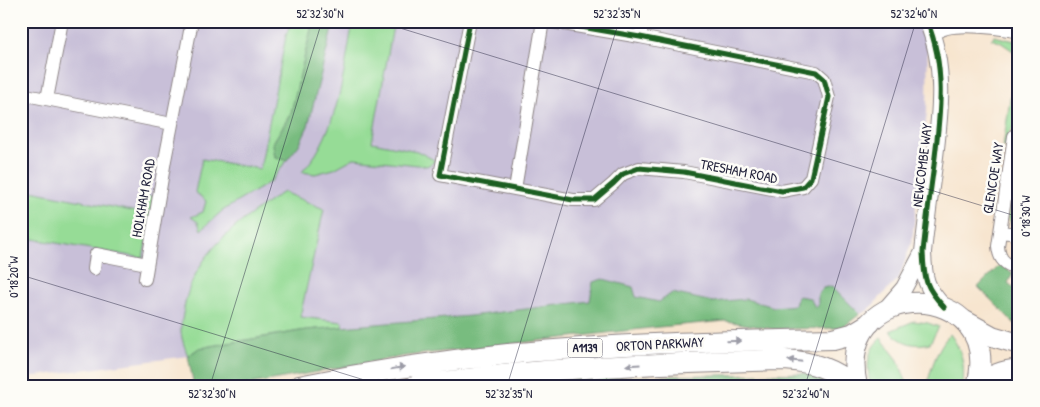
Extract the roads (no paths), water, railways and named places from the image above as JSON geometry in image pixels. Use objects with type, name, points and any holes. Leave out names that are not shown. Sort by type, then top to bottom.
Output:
[{"type":"main road","name":"ORTON PARKWAY","points":[[298,386],[382,370],[508,354],[690,342],[833,339],[852,334],[899,304],[929,302],[944,307]]},
{"type":"main road","points":[[944,307],[992,336],[1019,344]]},
{"type":"main road","points":[[856,386],[855,354],[860,337],[877,317]]},
{"type":"main road","points":[[962,319],[978,344],[980,359],[978,386]]},
{"type":"main road","name":"ORTON PARKWAY","points":[[415,386],[568,368],[785,360],[824,367],[856,386]]},
{"type":"main road","points":[[978,386],[993,375],[1003,371],[1019,370]]},
{"type":"street","points":[[47,99],[62,21]]},
{"type":"street","name":"HOLKHAM ROAD","points":[[145,279],[192,21]]},
{"type":"street","name":"TRESHAM ROAD","points":[[470,21],[440,175],[573,200],[594,200],[623,174],[639,168],[684,172],[782,191],[804,187],[811,178],[829,97],[824,79],[816,72],[544,21]]},
{"type":"street","points":[[515,189],[544,21]]},
{"type":"street","points":[[640,38],[643,21]]},
{"type":"street","points":[[930,28],[1006,29],[1019,32]]},
{"type":"street","name":"NEWCOMBE WAY","points":[[930,28],[940,70],[941,112],[923,252],[928,288],[944,307]]},
{"type":"street","points":[[21,94],[172,124]]},
{"type":"street","name":"GLENCOE WAY","points":[[1013,267],[1003,262],[999,255],[998,246],[1014,136],[1019,130]]},
{"type":"street","name":"GLENCOE WAY","points":[[1000,232],[1019,234]]},
{"type":"street","name":"NEWCOMBE WAY","points":[[877,317],[904,288],[923,252]]},
{"type":"street","points":[[94,269],[96,254],[147,264]]}]
